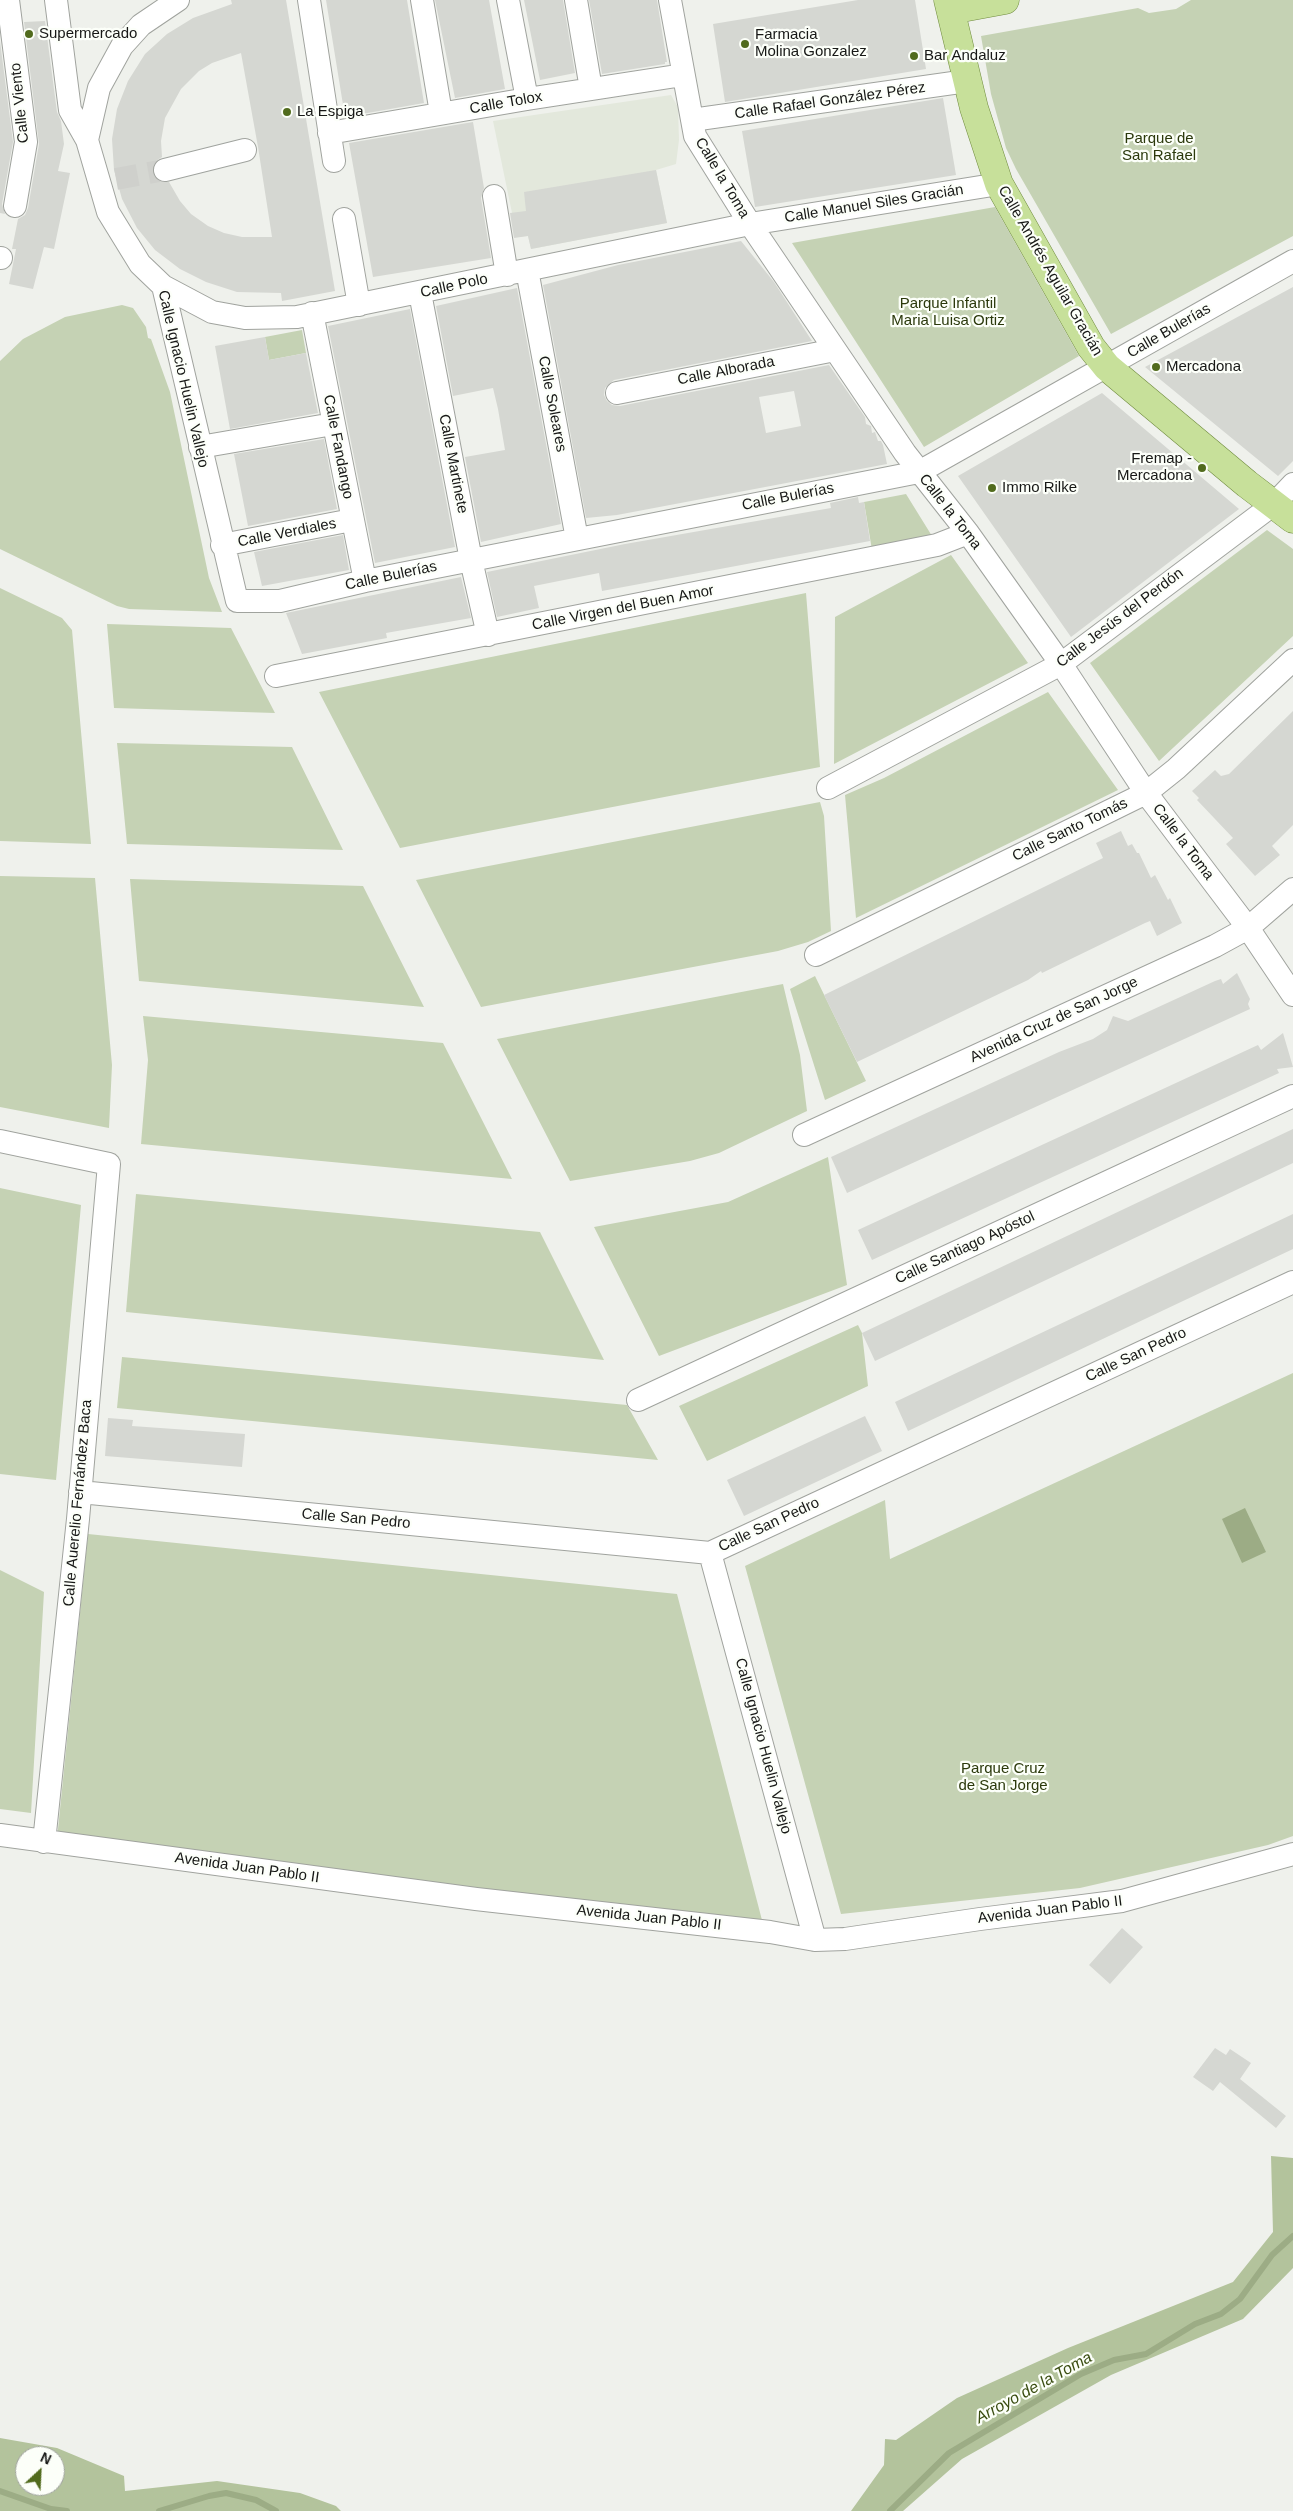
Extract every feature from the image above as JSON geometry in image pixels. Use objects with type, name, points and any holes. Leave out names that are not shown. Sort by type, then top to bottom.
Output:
[{"type":"main road","points":[[950,5],[1005,0]]},
{"type":"main road","name":"Calle Andrés Aguilar Gracián","points":[[950,5],[967,81],[999,184],[1091,347],[1107,367],[1247,484],[1283,511]]},
{"type":"street","name":"Calle Viento","points":[[8,0],[26,142],[15,206]]},
{"type":"street","name":"Calle Ignacio Huelin Vallejo","points":[[56,0],[70,110],[108,181],[108,212],[121,236],[140,264],[163,286],[222,546],[237,601]]},
{"type":"street","points":[[87,140],[99,88],[122,46],[141,25],[178,0]]},
{"type":"street","points":[[309,0],[334,161]]},
{"type":"street","points":[[422,0],[441,113]]},
{"type":"street","points":[[508,0],[527,99]]},
{"type":"street","points":[[576,0],[591,88]]},
{"type":"street","name":"Calle la Toma","points":[[670,0],[695,136],[750,224],[919,472],[968,533],[1061,664],[1146,793],[1248,928],[1293,995]]},
{"type":"street","name":"Calle Tolox","points":[[329,133],[591,88],[684,75]]},
{"type":"street","name":"Calle Rafael González Pérez","points":[[692,120],[967,81]]},
{"type":"street","points":[[165,170],[245,150]]},
{"type":"street","name":"Calle Manuel Siles Gracián","points":[[750,224],[999,184]]},
{"type":"street","name":"Calle Soleares","points":[[494,196],[517,272],[578,539]]},
{"type":"street","points":[[344,219],[359,305]]},
{"type":"street","name":"Calle Polo","points":[[163,286],[212,312],[245,318],[277,318],[359,305],[750,224]]},
{"type":"street","name":"Calle Bulerías","points":[[237,601],[280,601],[365,581],[919,472],[1107,367],[1144,343],[1293,262]]},
{"type":"street","name":"Calle Martinete","points":[[420,292],[471,560],[488,635]]},
{"type":"street","name":"Calle Fandango","points":[[312,313],[365,581]]},
{"type":"street","name":"Calle Alborada","points":[[617,393],[835,350]]},
{"type":"street","points":[[200,447],[333,424]]},
{"type":"street","name":"Calle Jesús del Perdón","points":[[828,788],[1061,664],[1283,511],[1293,484]]},
{"type":"street","name":"Calle Verdiales","points":[[222,546],[352,520]]},
{"type":"street","name":"Calle Virgen del Buen Amor","points":[[276,676],[937,545],[968,533]]},
{"type":"street","name":"Calle Santo Tomás","points":[[816,955],[1146,793],[1176,769],[1293,660]]},
{"type":"street","name":"Avenida Cruz de San Jorge","points":[[804,1135],[1215,946],[1248,928],[1293,889]]},
{"type":"street","name":"Calle Santiago Apóstol","points":[[638,1400],[1293,1096]]},
{"type":"street","name":"Calle Auerelio Fernández Baca","points":[[0,1141],[110,1164],[80,1492],[44,1842]]},
{"type":"street","name":"Calle San Pedro","points":[[80,1492],[710,1552],[1293,1282]]},
{"type":"street","name":"Calle Ignacio Huelin Vallejo","points":[[710,1552],[815,1940]]},
{"type":"street","name":"Avenida Juan Pablo II","points":[[0,1836],[476,1899],[770,1932],[815,1940],[845,1939],[980,1918],[1122,1901],[1293,1854]]},
{"type":"shaded area","points":[[671,95],[678,107],[679,140],[676,164],[656,170],[667,223],[531,249],[528,236],[517,237],[493,121]]},
{"type":"shaded area","points":[[1245,1508],[1266,1552],[1242,1563],[1222,1519]]},
{"type":"shaded area","points":[[1271,2156],[1293,2158],[1293,2268],[1243,2319],[1111,2375],[962,2459],[903,2511],[851,2511],[884,2465],[885,2439],[896,2440],[957,2398],[1068,2348],[1233,2282],[1273,2232]]},
{"type":"shaded area","points":[[0,2438],[46,2446],[15,2446],[15,2496],[65,2496],[65,2451],[124,2476],[125,2491],[217,2481],[300,2493],[336,2506],[341,2511],[0,2511]]},
{"type":"green space","name":"Parque de San Rafael","points":[[1191,0],[1293,0],[1293,236],[1111,334],[1016,169],[1006,148],[991,94],[981,36],[1138,8],[1149,13],[1176,9]]},
{"type":"green space","name":"Parque Infantil Maria Luisa Ortiz","points":[[995,207],[1079,356],[924,447],[792,243]]},
{"type":"green space","points":[[122,305],[133,308],[146,327],[148,338],[151,339],[170,392],[209,578],[222,612],[129,609],[117,606],[0,549],[0,361],[23,339],[65,317]]},
{"type":"green space","points":[[302,330],[306,353],[269,360],[265,337]]},
{"type":"green space","points":[[906,494],[932,536],[872,550],[864,502]]},
{"type":"green space","points":[[1267,530],[1293,549],[1293,636],[1159,761],[1090,663]]},
{"type":"green space","points":[[951,555],[1028,663],[834,764],[835,617]]},
{"type":"green space","points":[[0,588],[62,618],[72,630],[91,844],[0,841]]},
{"type":"green space","points":[[806,593],[820,767],[400,848],[319,692]]},
{"type":"green space","points":[[107,624],[231,628],[275,713],[114,708]]},
{"type":"green space","points":[[1048,692],[1118,790],[856,918],[845,795],[884,778]]},
{"type":"green space","points":[[117,743],[292,747],[343,850],[127,844]]},
{"type":"green space","points":[[820,802],[824,816],[831,931],[808,942],[778,951],[481,1007],[416,880]]},
{"type":"green space","points":[[0,876],[95,878],[112,1065],[109,1128],[0,1107]]},
{"type":"green space","points":[[130,879],[363,886],[424,1007],[139,981]]},
{"type":"green space","points":[[815,976],[866,1081],[825,1100],[790,989]]},
{"type":"green space","points":[[783,984],[800,1055],[807,1111],[719,1153],[690,1161],[570,1181],[497,1039]]},
{"type":"green space","points":[[143,1016],[443,1043],[512,1179],[141,1144],[148,1060]]},
{"type":"green space","points":[[828,1157],[847,1285],[659,1356],[594,1227],[728,1202]]},
{"type":"green space","points":[[0,1188],[81,1205],[56,1480],[0,1474]]},
{"type":"green space","points":[[136,1194],[540,1232],[604,1360],[126,1312]]},
{"type":"green space","points":[[858,1325],[862,1333],[868,1386],[707,1461],[679,1406]]},
{"type":"green space","points":[[122,1357],[627,1405],[658,1460],[117,1408]]},
{"type":"green space","name":"Parque Cruz de San Jorge","points":[[1293,1373],[1293,1836],[1268,1845],[1080,1888],[841,1914],[745,1566],[885,1500],[890,1559]]},
{"type":"green space","points":[[88,1534],[677,1594],[763,1924],[57,1839]]},
{"type":"green space","points":[[0,1570],[44,1592],[31,1813],[0,1809]]},
{"type":"building","points":[[231,0],[286,0],[335,291],[282,301],[281,293],[237,292],[206,282],[180,269],[155,250],[137,228],[122,199],[114,170],[112,139],[117,109],[128,81],[145,54],[167,34],[193,18],[232,4]],"holes":[[[241,53],[272,237],[242,237],[224,233],[208,226],[191,214],[180,201],[169,182],[161,182],[152,173],[156,161],[162,157],[161,141],[165,118],[181,89],[199,71],[212,63]]]},
{"type":"building","points":[[326,0],[407,0],[424,103],[345,117]]},
{"type":"building","points":[[435,0],[489,0],[505,89],[455,98]]},
{"type":"building","points":[[524,0],[563,0],[575,73],[540,80]]},
{"type":"building","points":[[589,0],[657,0],[667,62],[665,64],[602,74]]},
{"type":"building","points":[[858,0],[915,0],[926,69],[725,102],[713,24]]},
{"type":"building","points":[[45,21],[57,112],[61,121],[64,144],[58,171],[70,173],[54,249],[44,247],[33,289],[9,284],[16,249],[12,249],[18,219],[25,215],[28,208],[39,144],[24,22]]},
{"type":"building","points":[[0,41],[13,142],[2,204],[5,214],[0,213]]},
{"type":"building","points":[[943,98],[956,175],[755,207],[742,131]]},
{"type":"building","points":[[473,122],[484,188],[481,198],[491,258],[373,277],[349,143]]},
{"type":"building","points":[[656,170],[667,223],[531,249],[528,236],[514,238],[510,213],[526,211],[524,192]]},
{"type":"building","points":[[741,241],[774,282],[812,341],[614,380],[605,388],[604,395],[612,405],[620,406],[829,365],[865,417],[866,424],[871,426],[872,433],[875,432],[878,441],[881,441],[887,464],[617,515],[586,518],[543,285],[618,265]],"holes":[[[794,391],[801,426],[766,433],[759,397]]]},
{"type":"building","points":[[1293,287],[1293,461],[1278,476],[1145,367]]},
{"type":"building","points":[[517,288],[561,524],[481,542],[465,457],[505,450],[498,409],[493,388],[453,396],[436,306]]},
{"type":"building","points":[[410,309],[455,547],[375,563],[328,326]]},
{"type":"building","points":[[265,337],[269,360],[306,353],[318,413],[230,429],[215,346]]},
{"type":"building","points":[[1102,393],[1239,509],[1071,637],[958,476]]},
{"type":"building","points":[[324,439],[337,509],[248,526],[234,454]]},
{"type":"building","points":[[858,497],[859,503],[864,502],[870,541],[602,591],[599,573],[534,586],[539,608],[497,617],[487,572],[625,544],[831,508],[830,503]]},
{"type":"building","points":[[343,535],[349,570],[262,586],[254,552]]},
{"type":"building","points":[[461,577],[471,618],[386,633],[387,638],[302,654],[286,613]]},
{"type":"building","points":[[1293,711],[1293,825],[1272,846],[1280,855],[1255,876],[1226,844],[1233,838],[1197,800],[1199,798],[1192,791],[1215,770],[1221,776],[1229,774]]},
{"type":"building","points":[[1121,831],[1128,846],[1132,844],[1137,853],[1139,853],[1151,878],[1155,875],[1168,900],[1170,898],[1182,923],[1157,936],[1150,921],[1145,923],[1042,973],[1041,971],[1028,980],[857,1062],[824,995],[1103,858],[1096,843]]},
{"type":"building","points":[[1237,973],[1250,999],[1248,1004],[1250,1009],[847,1193],[831,1157],[1059,1052],[1093,1039],[1107,1030],[1113,1016],[1128,1021],[1215,981],[1221,979],[1223,984]]},
{"type":"building","points":[[1283,1033],[1293,1067],[1277,1069],[1279,1073],[872,1260],[858,1230],[1258,1045],[1261,1050]]},
{"type":"building","points":[[1293,1129],[1293,1163],[875,1361],[862,1333]]},
{"type":"building","points":[[1293,1214],[1293,1249],[908,1431],[895,1402]]},
{"type":"building","points":[[865,1416],[882,1451],[744,1516],[727,1480]]},
{"type":"building","points":[[108,1418],[133,1420],[132,1426],[245,1434],[242,1467],[105,1456]]},
{"type":"building","points":[[1122,1928],[1143,1947],[1110,1984],[1089,1965]]},
{"type":"building","points":[[1215,2048],[1226,2055],[1230,2049],[1251,2063],[1240,2079],[1286,2116],[1276,2128],[1220,2082],[1213,2091],[1193,2077]]},
{"type":"waterway","name":"Arroyo de la Toma","points":[[890,2511],[949,2453],[1081,2374],[1114,2360],[1146,2354],[1195,2324],[1221,2314],[1240,2299],[1272,2255],[1293,2236]]},
{"type":"waterway","name":"Arroyo de la Toma","points":[[0,2491],[51,2509],[67,2511]]},
{"type":"waterway","name":"Arroyo de la Toma","points":[[159,2511],[209,2496],[226,2493],[256,2500],[276,2511]]},
{"type":"tunnel","points":[[116,179],[165,170]]},
{"type":"place","name":"Supermercado","points":[[29,34]]},
{"type":"place","name":"Farmacia Molina Gonzalez","points":[[745,44]]},
{"type":"place","name":"Bar Andaluz","points":[[914,56]]},
{"type":"place","name":"La Espiga","points":[[287,112]]},
{"type":"place","name":"Mercadona","points":[[1156,367]]},
{"type":"place","name":"Fremap - Mercadona","points":[[1202,468]]},
{"type":"place","name":"Immo Rilke","points":[[992,488]]}]
